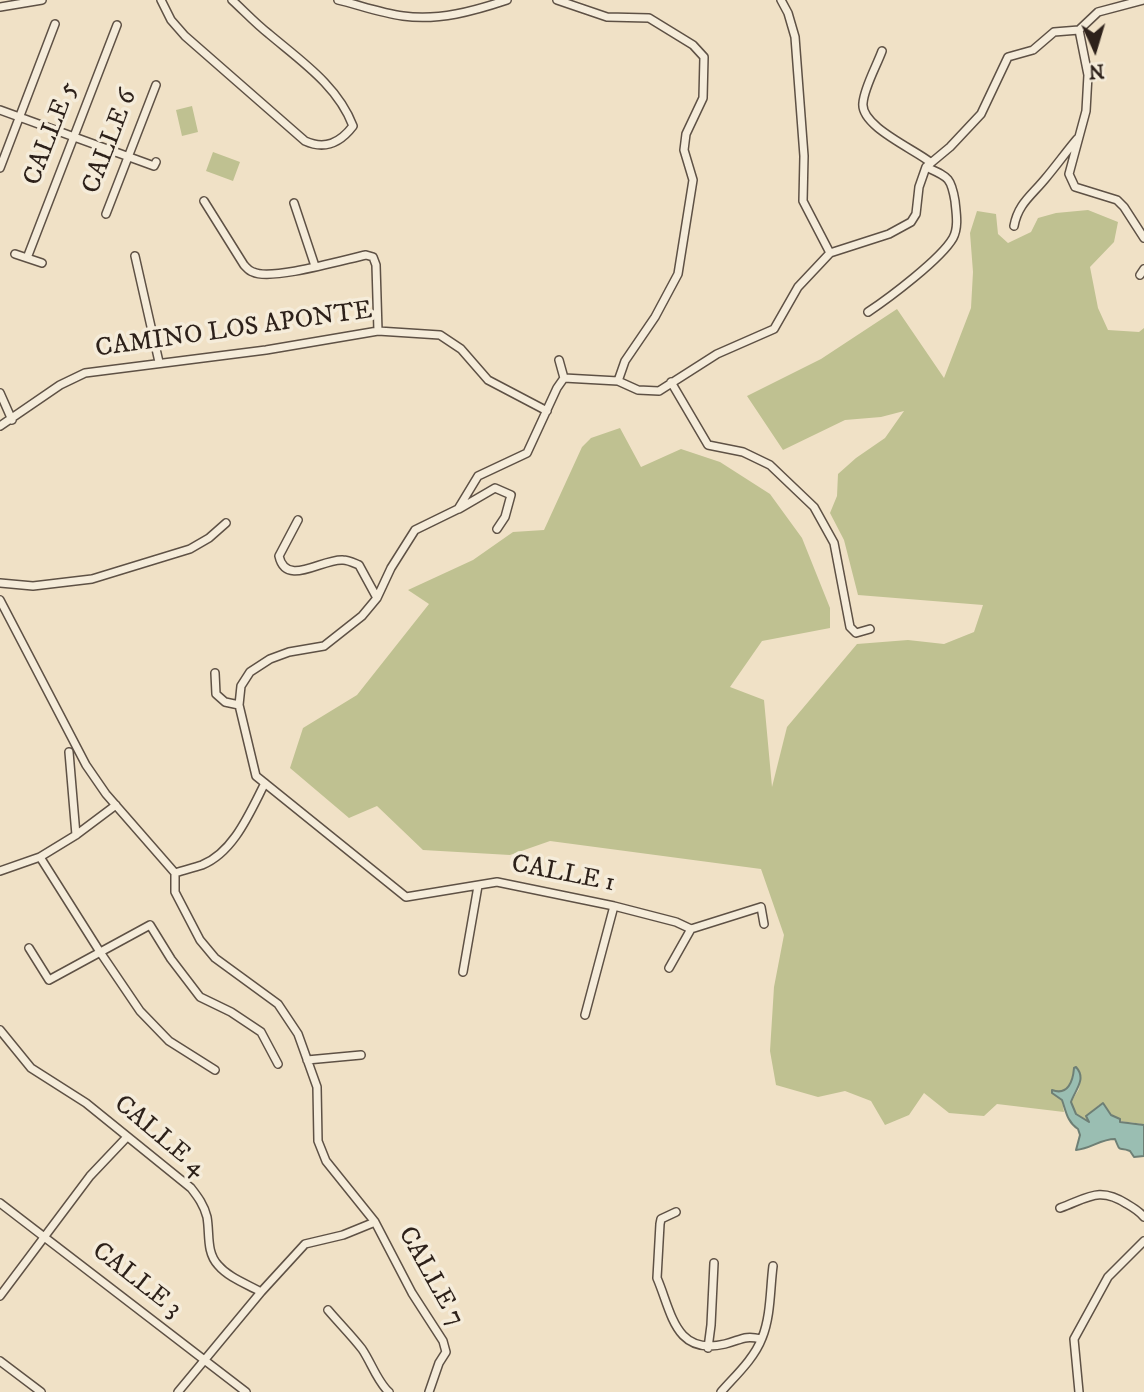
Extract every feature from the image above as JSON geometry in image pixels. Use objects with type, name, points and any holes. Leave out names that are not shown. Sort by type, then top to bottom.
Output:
[{"type":"street","points":[[0,7],[42,0]]},
{"type":"street","points":[[161,0],[171,20],[185,36],[305,141],[322,146],[345,137],[352,126],[346,108],[312,68],[266,32],[232,0]]},
{"type":"street","points":[[338,0],[404,16],[471,11],[507,0]]},
{"type":"street","points":[[557,0],[607,17],[649,18],[692,45],[704,57],[703,98],[686,134],[684,150],[693,180],[678,274],[655,317],[625,361],[618,381]]},
{"type":"street","points":[[781,0],[795,37],[804,156],[803,201],[830,253]]},
{"type":"street","points":[[564,378],[618,381],[638,390],[659,391],[717,354],[774,329],[798,287],[830,253],[889,234],[911,222],[916,214],[919,187],[928,165],[950,147],[981,114],[1008,57],[1033,50],[1054,32],[1079,30],[1098,12],[1143,0]]},
{"type":"street","points":[[0,167],[55,24]]},
{"type":"street","name":"CALLE 5","points":[[27,258],[117,24]]},
{"type":"street","points":[[1079,30],[1088,75],[1086,111],[1069,174],[1071,181],[1075,187],[1117,200],[1144,237]]},
{"type":"street","points":[[868,313],[943,251],[955,236],[957,218],[952,184],[947,177],[876,127],[866,116],[862,104],[882,51]]},
{"type":"street","name":"CALLE 6","points":[[106,214],[156,85]]},
{"type":"street","points":[[0,110],[154,166],[156,162]]},
{"type":"street","points":[[1014,226],[1016,214],[1026,198],[1078,139]]},
{"type":"street","points":[[204,201],[244,265],[253,272],[286,272],[366,255],[373,257],[376,265],[378,331]]},
{"type":"street","points":[[294,203],[315,266]]},
{"type":"street","points":[[15,254],[42,263]]},
{"type":"street","points":[[135,256],[159,362]]},
{"type":"street","name":"CAMINO LOS APONTE","points":[[0,426],[71,378],[85,373],[378,331],[440,335],[461,349],[488,380],[547,411]]},
{"type":"street","points":[[559,360],[564,378]]},
{"type":"street","points":[[458,509],[478,476],[527,453],[564,378]]},
{"type":"street","points":[[671,382],[708,445],[743,452],[770,465],[814,506],[834,543],[850,627],[856,633],[870,629]]},
{"type":"street","points":[[0,393],[12,419]]},
{"type":"street","points":[[0,600],[86,765],[116,805],[175,873],[203,864],[224,850],[246,819],[265,783],[256,776],[252,764],[239,705],[242,686],[250,672],[270,659],[289,652],[324,646],[362,616],[377,598],[391,568],[415,530],[495,488],[511,495],[505,517],[496,529]]},
{"type":"street","points":[[298,520],[279,556],[281,564],[287,570],[299,571],[341,559],[359,565],[377,598]]},
{"type":"street","points":[[0,583],[33,586],[92,579],[190,549],[209,538],[226,523]]},
{"type":"street","points":[[215,673],[216,694],[225,702],[239,705]]},
{"type":"street","points":[[69,752],[76,835]]},
{"type":"street","name":"CALLE 1","points":[[265,783],[406,897],[497,882],[614,906],[676,922],[691,929]]},
{"type":"street","points":[[0,870],[40,857],[76,835],[116,805]]},
{"type":"street","points":[[40,857],[140,1011],[169,1041],[215,1070]]},
{"type":"street","name":"CALLE 7","points":[[175,873],[175,892],[200,940],[215,958],[278,1004],[298,1034],[317,1087],[318,1141],[326,1161],[375,1222],[412,1293],[443,1341],[446,1352],[439,1363],[429,1392]]},
{"type":"street","points":[[463,972],[478,886]]},
{"type":"street","points":[[585,1015],[614,906]]},
{"type":"street","points":[[669,968],[691,929],[761,907],[764,925]]},
{"type":"street","points":[[29,948],[49,980],[150,925],[171,959],[200,997],[232,1012],[261,1032],[278,1064]]},
{"type":"street","name":"CALLE 4","points":[[0,1030],[31,1068],[86,1103],[191,1188],[201,1201],[206,1216],[209,1246],[216,1264],[229,1275],[261,1292]]},
{"type":"street","points":[[307,1060],[361,1055]]},
{"type":"street","points":[[0,1296],[90,1176],[127,1136]]},
{"type":"street","points":[[1060,1209],[1097,1194],[1112,1195],[1144,1217]]},
{"type":"street","name":"CALLE 3","points":[[0,1203],[246,1392]]},
{"type":"street","points":[[676,1212],[661,1219],[657,1278],[680,1334],[693,1343],[708,1348],[747,1336],[761,1339]]},
{"type":"street","points":[[178,1392],[261,1292],[305,1244],[343,1235],[375,1222]]},
{"type":"street","points":[[1079,1392],[1074,1339],[1108,1278],[1144,1241]]},
{"type":"street","points":[[708,1348],[714,1263]]},
{"type":"street","points":[[721,1392],[749,1360],[761,1339],[767,1319],[773,1266]]},
{"type":"street","points":[[328,1311],[361,1348],[383,1387],[389,1392]]},
{"type":"street","points":[[0,1361],[41,1392]]},
{"type":"green space","points":[[192,106],[198,132],[182,136],[176,110]]},
{"type":"green space","points":[[213,152],[240,162],[233,181],[206,171]]},
{"type":"green space","points":[[1088,210],[1118,222],[1114,242],[1090,267],[1098,308],[1108,330],[1139,332],[1144,328],[1144,1125],[1120,1121],[1099,1105],[1086,1116],[1089,1122],[1076,1114],[1071,1102],[1079,1089],[1081,1077],[1074,1076],[1065,1091],[1052,1093],[1062,1100],[1064,1112],[997,1104],[984,1116],[949,1113],[924,1093],[909,1115],[885,1125],[871,1101],[845,1091],[818,1097],[776,1085],[770,1051],[774,987],[784,935],[761,869],[550,841],[510,855],[423,850],[377,806],[349,818],[290,768],[303,728],[357,695],[429,604],[408,590],[473,560],[513,532],[544,530],[582,447],[591,438],[620,428],[641,467],[681,449],[720,462],[770,494],[802,538],[830,608],[830,628],[762,641],[730,687],[764,700],[772,787],[787,727],[857,644],[908,640],[944,644],[974,632],[983,605],[858,595],[844,540],[830,513],[837,496],[838,474],[885,438],[904,411],[881,417],[845,420],[783,450],[747,396],[821,359],[897,309],[944,378],[971,308],[973,272],[970,233],[977,211],[996,214],[998,234],[1008,243],[1031,232],[1038,218]]},
{"type":"water","points":[[1076,1067],[1080,1080],[1071,1102],[1076,1114],[1089,1122],[1086,1116],[1103,1103],[1120,1122],[1144,1125],[1144,1156],[1134,1157],[1130,1151],[1119,1148],[1115,1139],[1076,1150],[1080,1135],[1078,1129],[1069,1120],[1062,1100],[1052,1093],[1052,1090],[1066,1089]]}]
